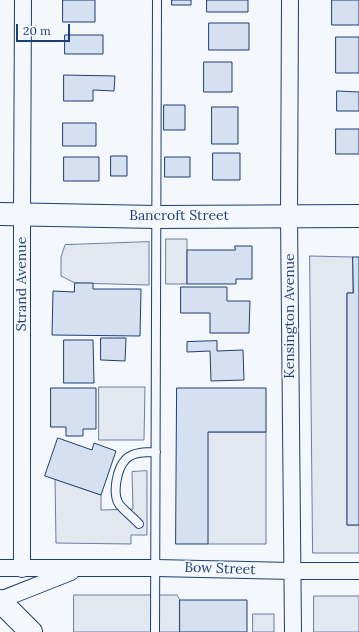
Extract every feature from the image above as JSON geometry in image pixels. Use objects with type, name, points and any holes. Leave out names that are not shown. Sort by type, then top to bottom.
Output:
[{"type":"main road","name":"Bancroft Street","points":[[0,214],[156,217],[359,216]]},
{"type":"main road","points":[[0,601],[31,632]]},
{"type":"street","name":"Strand Avenue","points":[[22,569],[23,0]]},
{"type":"street","name":"Kensington Avenue","points":[[290,0],[289,216],[293,632]]},
{"type":"street","name":"Bow Street","points":[[0,568],[156,568],[359,571]]},
{"type":"street","name":"Bow Street","points":[[0,601],[82,568]]},
{"type":"lane","points":[[155,632],[157,0]]},
{"type":"lane","points":[[139,524],[119,504],[115,488],[119,472],[126,459],[137,453],[156,452]]},
{"type":"shaded area","points":[[166,239],[187,239],[187,284],[166,284]]},
{"type":"shaded area","points":[[149,242],[149,285],[75,283],[61,276],[61,257],[65,245]]},
{"type":"shaded area","points":[[310,256],[353,257],[353,293],[347,293],[347,525],[359,525],[359,553],[313,553]]},
{"type":"shaded area","points":[[99,387],[145,387],[144,440],[99,440]]},
{"type":"shaded area","points":[[208,432],[266,432],[266,544],[208,544]]},
{"type":"shaded area","points":[[147,471],[147,535],[131,535],[131,544],[56,543],[55,479],[101,495],[101,510],[133,509],[132,472]]},
{"type":"shaded area","points":[[74,595],[177,595],[180,600],[180,632],[74,632]]},
{"type":"shaded area","points":[[314,596],[359,596],[359,632],[314,632]]},
{"type":"shaded area","points":[[253,614],[274,614],[274,632],[253,632]]},
{"type":"building","points":[[63,0],[95,0],[95,22],[63,22]]},
{"type":"building","points":[[172,0],[191,0],[191,5],[172,5]]},
{"type":"building","points":[[207,0],[248,0],[248,12],[207,12]]},
{"type":"building","points":[[332,0],[359,0],[359,25],[332,25]]},
{"type":"building","points":[[209,23],[249,23],[249,50],[209,50]]},
{"type":"building","points":[[65,35],[103,35],[103,54],[65,54]]},
{"type":"building","points":[[336,37],[359,37],[359,73],[336,73]]},
{"type":"building","points":[[204,62],[232,62],[232,92],[204,92]]},
{"type":"building","points":[[64,75],[115,76],[114,91],[93,90],[93,101],[64,101]]},
{"type":"building","points":[[337,91],[359,92],[359,111],[337,111]]},
{"type":"building","points":[[164,105],[185,105],[185,130],[164,130]]},
{"type":"building","points":[[212,107],[238,107],[238,144],[212,144]]},
{"type":"building","points":[[63,123],[96,123],[96,146],[63,146]]},
{"type":"building","points":[[336,129],[359,129],[359,154],[336,154]]},
{"type":"building","points":[[213,153],[240,153],[240,180],[213,180]]},
{"type":"building","points":[[111,156],[127,156],[127,176],[111,176]]},
{"type":"building","points":[[64,157],[99,157],[99,181],[64,181]]},
{"type":"building","points":[[165,157],[190,157],[190,177],[165,177]]},
{"type":"building","points":[[235,246],[252,246],[252,279],[236,279],[236,284],[187,284],[187,250],[235,250]]},
{"type":"building","points":[[353,257],[359,257],[359,525],[347,525],[347,293],[353,293]]},
{"type":"building","points":[[75,283],[93,283],[93,289],[141,289],[140,336],[52,335],[53,291],[74,292]]},
{"type":"building","points":[[181,287],[227,287],[227,301],[250,301],[249,333],[210,333],[210,313],[181,313]]},
{"type":"building","points":[[101,338],[126,338],[125,361],[101,360]]},
{"type":"building","points":[[64,340],[93,340],[94,383],[64,383]]},
{"type":"building","points":[[217,341],[217,351],[243,350],[244,380],[211,381],[210,351],[187,352],[187,342]]},
{"type":"building","points":[[51,388],[96,388],[96,429],[83,429],[83,436],[66,436],[66,427],[51,427]]},
{"type":"building","points":[[177,388],[266,388],[266,432],[208,432],[208,544],[176,544]]},
{"type":"building","points":[[58,438],[92,450],[94,443],[116,451],[101,495],[45,476]]},
{"type":"building","points":[[180,600],[247,600],[247,632],[180,632]]}]
